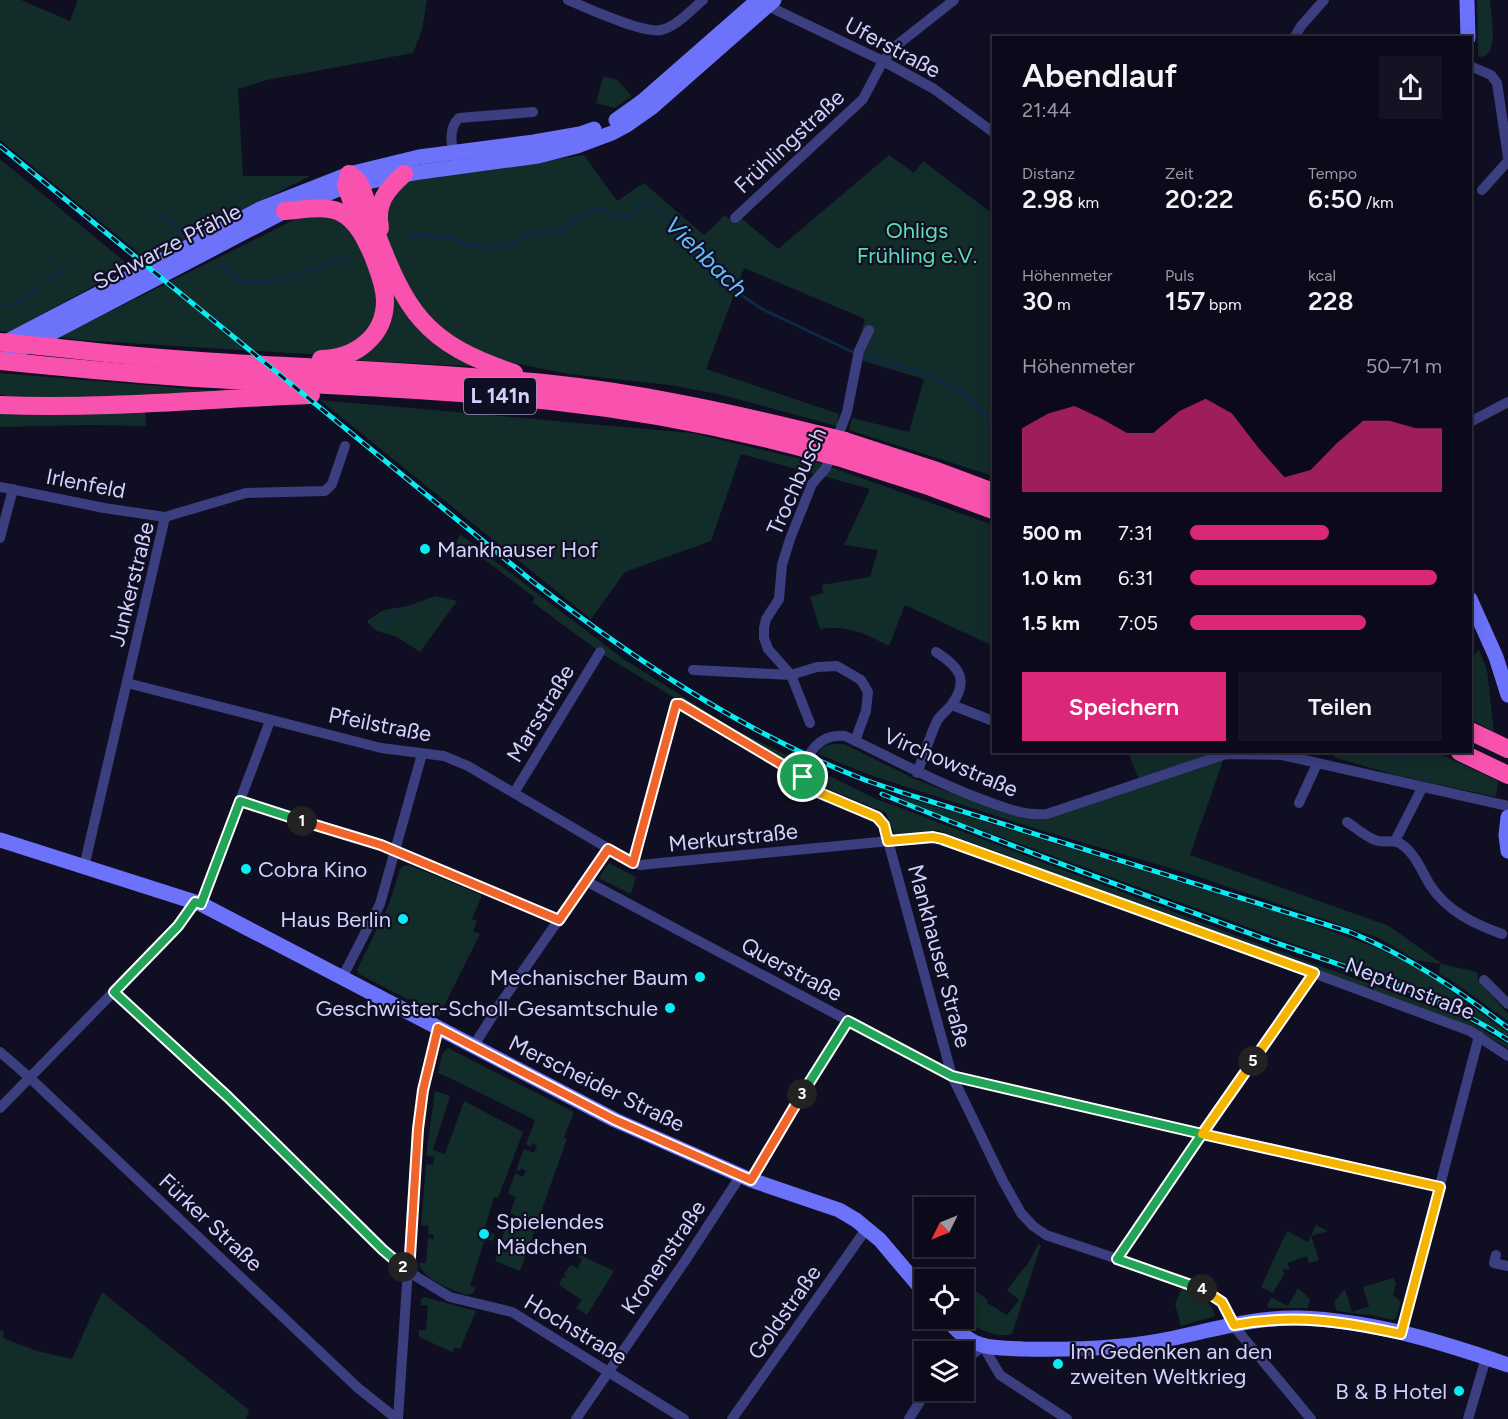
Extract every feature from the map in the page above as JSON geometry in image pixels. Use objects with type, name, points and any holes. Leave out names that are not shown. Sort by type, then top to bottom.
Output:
[{"type":"highway","points":[[384,251],[378,223],[380,204],[388,190],[404,174]]},
{"type":"highway","points":[[281,366],[297,362],[333,359],[358,350],[374,335],[383,315],[384,294],[381,279],[365,238],[351,181]]},
{"type":"highway","points":[[351,181],[396,281],[408,303],[434,334],[453,348],[477,360],[544,383]]},
{"type":"highway","points":[[285,211],[315,208],[337,211],[351,220],[365,238]]},
{"type":"highway","name":"L 141n","points":[[0,344],[158,359],[436,374],[544,383],[674,402],[732,413],[835,448],[992,510]]},
{"type":"highway","name":"L 141n","points":[[0,360],[168,376],[499,396],[634,412],[835,448],[934,470],[992,492]]},
{"type":"highway","points":[[0,405],[125,405],[327,393],[340,386]]},
{"type":"highway","points":[[0,398],[20,406]]},
{"type":"highway","points":[[1472,732],[1501,746]]},
{"type":"highway","points":[[1462,753],[1508,775]]},
{"type":"main road","points":[[1467,0],[1468,36]]},
{"type":"main road","points":[[351,181],[404,174],[455,160],[580,134],[605,125],[644,100],[763,1]]},
{"type":"main road","points":[[351,181],[419,157],[455,160]]},
{"type":"main road","name":"Schwarze Pfähle","points":[[0,360],[285,211],[351,181]]},
{"type":"main road","name":"Schwarze Pfähle","points":[[0,344],[260,209],[351,181]]},
{"type":"main road","points":[[1472,603],[1496,657],[1508,695]]},
{"type":"main road","points":[[1508,817],[1506,841],[1508,851]]},
{"type":"main road","name":"Merscheider Straße","points":[[0,840],[198,903],[615,1120],[746,1177],[849,1215],[884,1244],[914,1280]]},
{"type":"main road","points":[[957,1329],[983,1346],[1016,1349],[1068,1349],[1127,1345],[1169,1339],[1234,1325],[1297,1318],[1359,1325],[1401,1334],[1508,1365]]},
{"type":"street","points":[[568,0],[618,20],[658,31],[675,22],[703,0]]},
{"type":"street","name":"Frühlingstraße","points":[[735,218],[863,99],[883,61],[897,45],[954,0]]},
{"type":"street","points":[[1295,36],[1323,0]]},
{"type":"street","name":"Uferstraße","points":[[763,1],[934,88],[992,131]]},
{"type":"street","points":[[1472,67],[1491,75],[1497,83],[1506,125],[1508,159],[1482,190]]},
{"type":"street","points":[[455,160],[452,130],[459,118],[533,112]]},
{"type":"street","name":"Trochbusch","points":[[810,723],[791,675],[768,649],[763,633],[764,624],[779,599],[782,565],[812,484],[826,468],[847,412],[858,355],[869,330]]},
{"type":"street","points":[[1472,421],[1508,402]]},
{"type":"street","name":"Junkerstraße","points":[[84,867],[165,517],[246,493],[325,491],[332,484],[345,446]]},
{"type":"street","name":"Irlenfeld","points":[[0,487],[104,508],[165,517]]},
{"type":"street","points":[[0,538],[13,489]]},
{"type":"street","name":"Marsstraße","points":[[514,793],[600,652]]},
{"type":"street","points":[[917,773],[939,718],[952,705],[961,685],[961,678],[952,662],[936,652]]},
{"type":"street","points":[[693,669],[791,675],[832,665],[846,670],[861,680],[868,692],[868,703],[855,741]]},
{"type":"street","name":"Pfeilstraße","points":[[127,683],[381,748],[444,756],[457,760],[608,849]]},
{"type":"street","points":[[633,863],[675,706],[680,704],[803,777],[806,785],[813,790],[877,817],[884,825],[888,841]]},
{"type":"street","points":[[952,705],[992,721]]},
{"type":"street","points":[[0,1108],[198,903],[270,721]]},
{"type":"street","name":"Virchowstraße","points":[[803,777],[804,769],[819,742],[826,737],[836,735],[855,741],[917,773],[966,794],[1024,814],[1047,814],[1226,754],[1273,754],[1508,806]]},
{"type":"street","points":[[342,978],[380,904],[422,754]]},
{"type":"street","points":[[1299,803],[1317,764]]},
{"type":"street","points":[[1395,841],[1422,788]]},
{"type":"street","points":[[240,801],[394,851],[559,920]]},
{"type":"street","points":[[1347,822],[1376,840],[1395,841],[1408,849],[1431,887],[1446,904],[1469,921],[1502,934]]},
{"type":"street","name":"Neptunstraße","points":[[888,841],[933,837],[942,839],[1470,1031],[1508,1056]]},
{"type":"street","name":"Merkurstraße","points":[[608,849],[640,866],[888,841]]},
{"type":"street","name":"Mankhauser Straße","points":[[888,841],[952,1076],[1003,1181],[1022,1213],[1046,1236],[1198,1286],[1211,1293],[1222,1302],[1234,1325],[1258,1357],[1311,1419]]},
{"type":"street","points":[[474,1047],[500,1004],[608,849]]},
{"type":"street","name":"Querstraße","points":[[586,881],[952,1076],[1440,1187]]},
{"type":"street","points":[[1117,1259],[1314,973]]},
{"type":"street","points":[[1484,981],[1508,1004]]},
{"type":"street","name":"Hochstraße","points":[[114,992],[228,1097],[383,1250],[409,1272],[458,1300],[512,1312],[684,1419]]},
{"type":"street","name":"Kronenstraße","points":[[576,1419],[746,1177],[848,1021]]},
{"type":"street","points":[[397,1419],[418,1129],[423,1090],[438,1028]]},
{"type":"street","points":[[1401,1334],[1479,1036]]},
{"type":"street","name":"Fürker Straße","points":[[0,1052],[358,1388],[397,1419]]},
{"type":"street","name":"Goldstraße","points":[[732,1419],[867,1228]]},
{"type":"street","points":[[1496,1255],[1494,1263],[1508,1266]]},
{"type":"street","points":[[974,1353],[983,1346],[1000,1375],[1067,1419]]},
{"type":"street","points":[[1468,1419],[1486,1358]]},
{"type":"street","points":[[909,1419],[920,1401]]},
{"type":"green space","points":[[0,0],[21,0],[70,21],[78,0],[427,0],[422,30],[413,53],[267,80],[238,89],[243,176],[310,176],[146,259],[0,140]]},
{"type":"green space","points":[[1477,0],[1490,0],[1493,25],[1490,50],[1486,55],[1480,57],[1478,54]]},
{"type":"green space","points":[[603,77],[616,79],[632,96],[615,108],[596,103]]},
{"type":"green space","name":"Ohligs Frühling e.V.","points":[[584,155],[617,201],[644,183],[704,235],[725,215],[734,224],[741,218],[778,249],[889,155],[914,173],[923,161],[992,213],[992,476],[849,430],[852,418],[909,432],[924,379],[860,360],[859,339],[865,319],[744,268],[706,369],[839,414],[837,426],[718,394],[670,385],[568,374],[495,359],[440,330],[405,286],[384,233],[384,205],[410,180]]},
{"type":"green space","points":[[0,159],[130,266],[10,332],[0,331]]},
{"type":"green space","points":[[322,212],[354,227],[375,284],[376,313],[371,327],[361,338],[348,346],[322,355],[59,337],[296,219]]},
{"type":"green space","points":[[391,281],[485,367],[349,360],[371,344]]},
{"type":"green space","points":[[0,373],[243,393],[11,398],[0,394]]},
{"type":"green space","points":[[320,400],[692,433],[822,464],[992,525],[992,646],[905,605],[889,646],[872,637],[848,629],[820,629],[810,597],[823,593],[822,585],[870,577],[878,550],[844,545],[870,489],[741,454],[711,541],[625,572],[591,619]]},
{"type":"green space","points":[[145,408],[146,426],[0,427],[0,410]]},
{"type":"green space","points":[[461,535],[622,658],[734,729],[800,762],[797,768],[745,740],[607,657],[532,602],[535,598],[465,545],[462,547],[456,545]]},
{"type":"green space","points":[[435,596],[457,601],[420,652],[397,637],[377,631],[368,623],[368,620],[384,610],[408,606]]},
{"type":"green space","points":[[1479,650],[1487,670],[1494,732],[1472,720],[1472,656]]},
{"type":"green space","points":[[844,744],[915,779],[967,799],[1023,816],[1141,785],[1128,753],[1226,753],[1190,855],[1389,926],[1442,964],[1477,972],[1478,980],[1508,1014],[1508,1021],[1439,974],[1440,964],[1416,960],[1379,938],[1190,874],[1043,831],[873,776],[818,754],[823,747]]},
{"type":"green space","points":[[1335,753],[1438,753],[1498,781],[1496,797],[1395,775],[1333,757]]},
{"type":"green space","points":[[811,767],[874,798],[1227,932],[1463,1018],[1508,1045],[1508,1048],[1474,1028],[937,830],[900,835],[894,833],[886,813],[812,782]]},
{"type":"green space","points":[[901,796],[1296,918],[1372,946],[1436,980],[1508,1033],[1508,1037],[1453,1005],[1389,979],[946,817],[901,799]]},
{"type":"green space","points":[[609,863],[636,877],[631,894],[599,878]]},
{"type":"green space","points":[[409,865],[482,895],[472,919],[477,921],[473,931],[480,934],[439,1016],[414,1003],[415,1001],[410,998],[409,1000],[359,974],[357,970],[389,904],[400,869]]},
{"type":"green space","points":[[448,1048],[574,1112],[564,1137],[567,1139],[520,1271],[495,1261],[499,1248],[502,1249],[505,1242],[501,1241],[508,1221],[512,1222],[515,1215],[510,1213],[516,1197],[508,1193],[515,1173],[523,1177],[526,1171],[521,1168],[520,1171],[516,1170],[524,1149],[534,1153],[537,1146],[532,1143],[531,1147],[526,1144],[535,1120],[438,1073],[442,1054]]},
{"type":"green space","points":[[435,1091],[450,1096],[433,1150],[445,1154],[464,1101],[523,1132],[498,1198],[494,1197],[484,1231],[495,1234],[493,1241],[485,1239],[470,1286],[476,1288],[468,1295],[431,1278],[419,1263],[426,1263],[428,1238],[434,1239],[434,1235],[428,1234],[429,1226],[421,1225],[426,1164],[433,1165],[434,1157],[426,1155]]},
{"type":"green space","points":[[1316,1225],[1328,1231],[1311,1236],[1319,1260],[1309,1263],[1307,1256],[1287,1263],[1290,1270],[1283,1269],[1284,1274],[1273,1293],[1261,1287],[1287,1231],[1308,1242]]},
{"type":"green space","points":[[1038,1244],[1041,1245],[1012,1334],[999,1335],[974,1326],[974,1289],[988,1300],[987,1303],[1007,1315],[1019,1300],[1007,1290],[1027,1266]]},
{"type":"green space","points":[[576,1253],[614,1271],[587,1315],[576,1308],[582,1300],[559,1285],[563,1277],[567,1278],[564,1275],[570,1265],[578,1268],[582,1259],[575,1255]]},
{"type":"green space","points":[[1393,1278],[1396,1283],[1393,1295],[1401,1302],[1396,1318],[1393,1320],[1337,1311],[1334,1302],[1345,1289],[1352,1312],[1369,1306],[1363,1287]]},
{"type":"green space","points":[[1182,1288],[1207,1302],[1215,1316],[1181,1326],[1175,1304]]},
{"type":"green space","points":[[1298,1288],[1310,1299],[1308,1308],[1267,1307],[1271,1297],[1288,1306]]},
{"type":"green space","points":[[102,1292],[249,1410],[246,1419],[0,1419],[0,1330],[4,1332],[3,1338],[37,1351],[72,1359]]},
{"type":"green space","points":[[424,1297],[476,1311],[460,1349],[455,1347],[452,1352],[419,1337],[419,1330],[426,1330],[428,1306],[421,1305],[421,1299]]},
{"type":"waterway","name":"Viehbach","points":[[410,236],[427,235],[450,238],[483,247],[507,246],[534,233],[564,229],[575,220],[596,209],[627,218],[647,199],[699,255],[709,261],[719,263],[726,270],[735,288],[743,296],[762,309],[855,353]]},
{"type":"waterway","name":"Viehbach","points":[[157,216],[166,219],[184,233]]},
{"type":"waterway","name":"Viehbach","points":[[220,264],[238,279],[261,282],[292,276],[346,257]]},
{"type":"waterway","name":"Viehbach","points":[[49,280],[66,267]]},
{"type":"waterway","name":"Viehbach","points":[[0,305],[17,304],[40,287]]},
{"type":"waterway","name":"Viehbach","points":[[861,355],[916,371],[950,385],[980,408],[992,423]]},
{"type":"waterway","points":[[387,625],[391,615],[396,611],[401,611]]},
{"type":"waterway","name":"Viehbach","points":[[1387,753],[1404,762]]},
{"type":"railway","points":[[0,146],[532,581],[610,639],[734,717],[776,740],[865,780],[1350,932],[1432,975],[1508,1028]]},
{"type":"railway","points":[[882,794],[1121,886],[1390,982],[1451,1008],[1508,1040]]},
{"type":"place","name":"Mankhauser Hof","points":[[425,549]]},
{"type":"place","name":"Cobra Kino","points":[[246,869]]},
{"type":"place","name":"Haus Berlin","points":[[403,919]]},
{"type":"place","name":"Mechanischer Baum","points":[[700,977]]},
{"type":"place","name":"Geschwister-Scholl-Gesamtschule","points":[[670,1008]]},
{"type":"place","name":"Spielendes Mädchen","points":[[484,1234]]},
{"type":"place","name":"Im Gedenken an den zweiten Weltkrieg","points":[[1058,1364]]},
{"type":"place","name":"B & B Hotel","points":[[1459,1391]]},
{"type":"route","points":[[803,777],[680,704],[676,704],[633,863],[608,849],[559,920],[381,845],[240,801],[201,904],[195,902],[178,926],[114,992],[228,1097],[383,1250],[409,1272],[421,1102],[438,1028],[615,1120],[751,1180],[848,1021],[952,1076],[1202,1134],[1117,1259],[1198,1286],[1211,1293],[1222,1302],[1234,1325],[1268,1320],[1319,1319],[1401,1334],[1440,1187],[1202,1134],[1314,973],[942,839],[933,837],[888,841],[884,825],[877,817],[813,790],[806,785],[803,777]]}]
